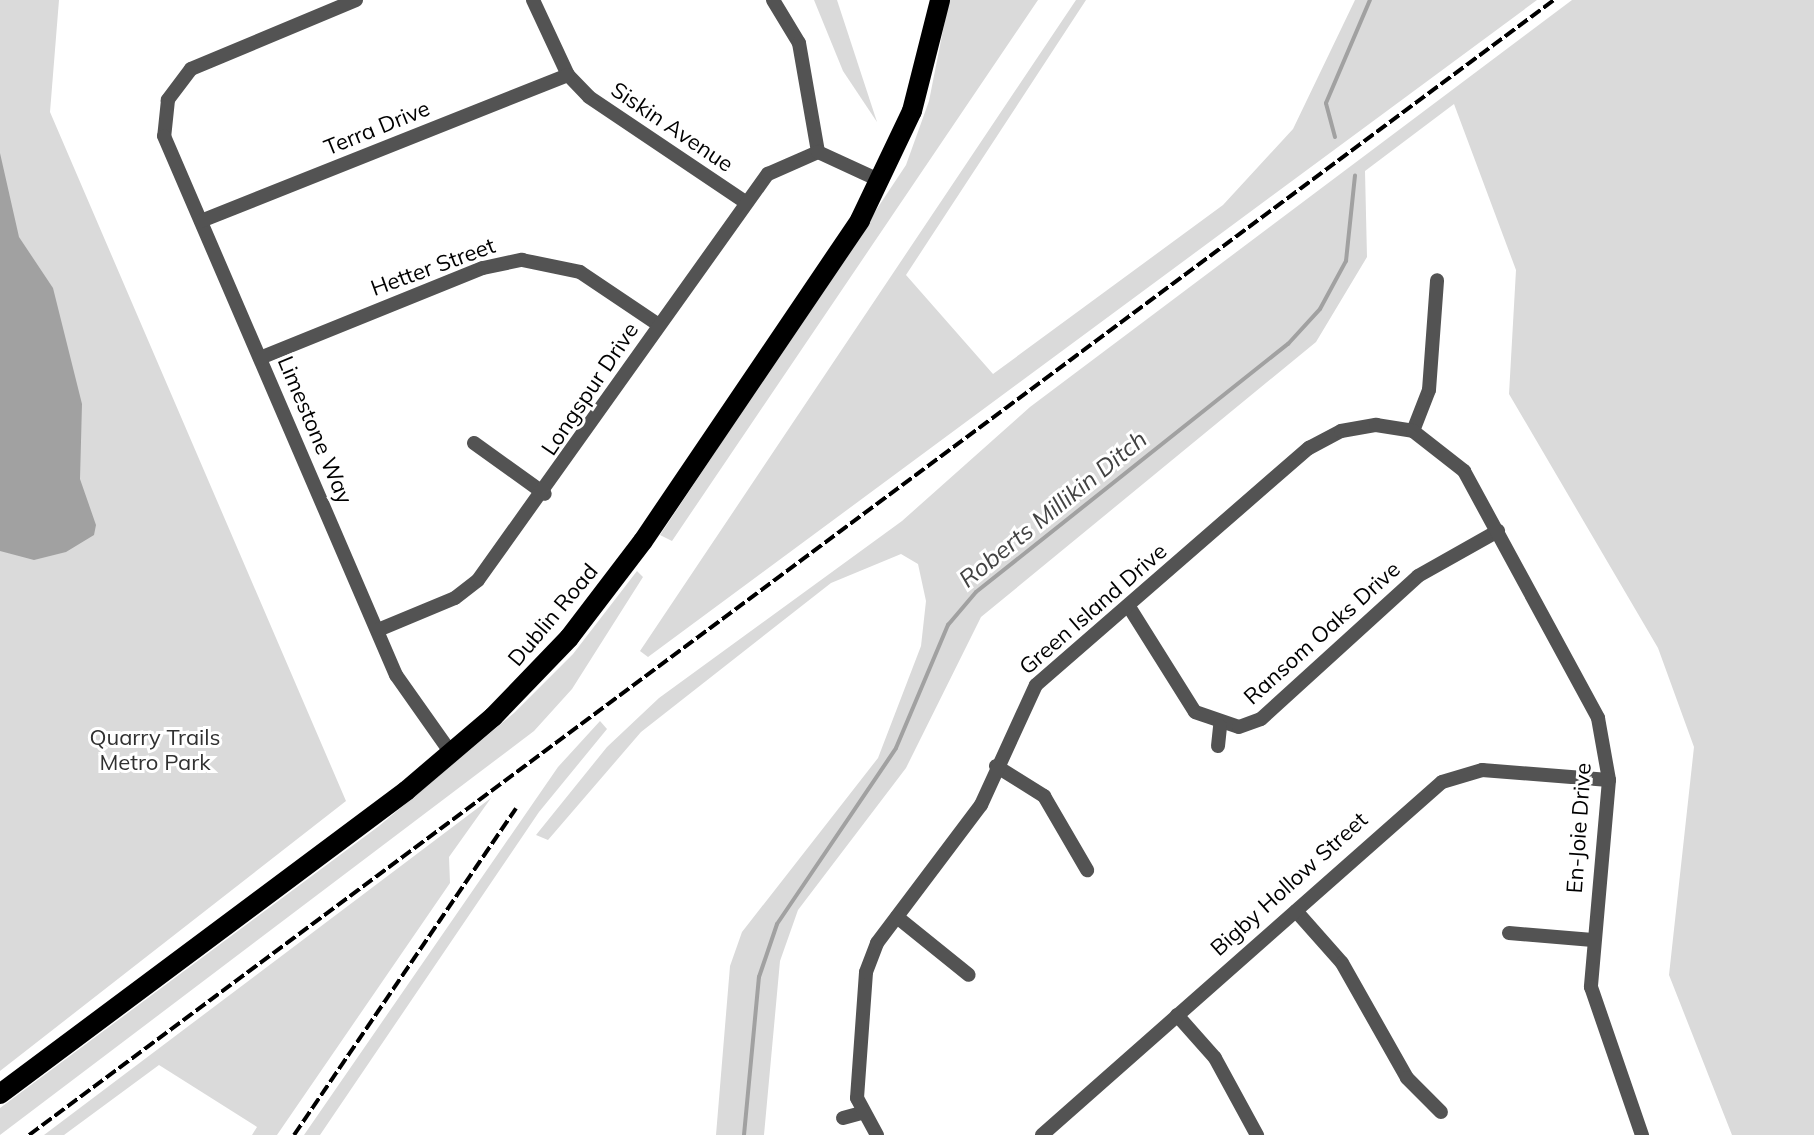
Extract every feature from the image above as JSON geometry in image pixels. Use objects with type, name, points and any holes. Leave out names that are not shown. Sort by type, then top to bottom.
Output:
[{"type":"main road","name":"Dublin Road","points":[[0,1094],[451,753],[518,693],[603,595],[881,181],[912,111],[940,0]]},
{"type":"street","name":"Limestone Way","points":[[356,0],[191,69],[164,114],[170,157],[201,221],[407,697],[451,753]]},
{"type":"street","name":"Siskin Avenue","points":[[533,0],[568,75],[612,116],[745,202]]},
{"type":"street","points":[[773,0],[799,43],[818,152],[881,181]]},
{"type":"street","name":"Terra Drive","points":[[201,221],[568,75]]},
{"type":"street","name":"Longspur Drive","points":[[378,630],[466,591],[545,494],[745,202],[789,159],[818,152]]},
{"type":"street","name":"Hetter Street","points":[[260,358],[483,268],[522,260],[580,272],[659,325]]},
{"type":"street","points":[[1413,431],[1429,390],[1437,280]]},
{"type":"street","name":"Green Island Drive","points":[[862,1113],[857,1084],[866,972],[897,917],[968,824],[1036,685],[1131,610],[1324,438],[1376,425],[1413,431]]},
{"type":"street","name":"En-Joie Drive","points":[[1413,431],[1464,471],[1587,693],[1609,780],[1591,987],[1642,1135]]},
{"type":"street","points":[[474,443],[545,494]]},
{"type":"street","name":"Ransom Oaks Drive","points":[[1220,726],[1261,719],[1418,576],[1498,531]]},
{"type":"street","points":[[1131,610],[1195,712],[1220,726],[1218,746]]},
{"type":"street","points":[[996,766],[1044,796],[1087,870]]},
{"type":"street","name":"Bigby Hollow Street","points":[[1042,1135],[1442,782],[1482,770],[1609,780]]},
{"type":"street","points":[[1296,911],[1342,963],[1407,1078],[1441,1112]]},
{"type":"street","points":[[897,917],[969,975]]},
{"type":"street","points":[[1509,933],[1593,940]]},
{"type":"street","points":[[1177,1015],[1215,1058],[1257,1135]]},
{"type":"street","points":[[843,1118],[862,1113],[877,1135]]},
{"type":"green space","name":"Quarry Trails Metro Park","points":[[0,0],[59,0],[50,112],[346,801],[0,1071]]},
{"type":"green space","points":[[814,0],[837,0],[877,122],[843,71]]},
{"type":"green space","points":[[949,0],[1038,0],[672,541],[660,535],[906,165],[929,101]]},
{"type":"green space","points":[[1076,0],[1086,0],[906,275],[993,374],[1223,205],[1293,129],[1355,0],[1537,0],[648,657],[640,651]]},
{"type":"green space","points":[[1572,0],[1814,0],[1814,1135],[1732,1135],[1669,975],[1694,747],[1658,648],[1509,394],[1516,270],[1454,104],[1365,171],[1367,257],[1316,342],[981,617],[906,768],[798,910],[780,961],[764,1135],[716,1135],[730,966],[742,932],[878,758],[921,646],[926,601],[918,564],[901,554],[831,583],[641,732],[548,840],[536,835],[607,747],[659,698],[902,521],[1030,407]]},
{"type":"green space","points":[[637,571],[643,577],[572,689],[534,731],[0,1135],[0,1108],[379,826],[514,713],[573,654]]},
{"type":"green space","points":[[600,721],[607,729],[539,812],[320,1135],[304,1135],[558,767]]},
{"type":"green space","points":[[491,798],[449,857],[450,883],[277,1135],[252,1135],[257,1127],[159,1065],[64,1135],[44,1135]]},
{"type":"shaded area","points":[[0,153],[19,237],[53,288],[82,404],[80,479],[96,525],[94,535],[66,552],[34,560],[0,551]]},
{"type":"waterway","name":"Roberts Millikin Ditch","points":[[1335,137],[1326,103],[1370,0]]},
{"type":"waterway","name":"Roberts Millikin Ditch","points":[[744,1135],[759,977],[777,924],[896,748],[948,625],[976,592],[1288,344],[1320,309],[1346,261],[1355,175]]},
{"type":"railway","points":[[29,1135],[1554,0]]},
{"type":"railway","points":[[294,1135],[516,808]]}]
